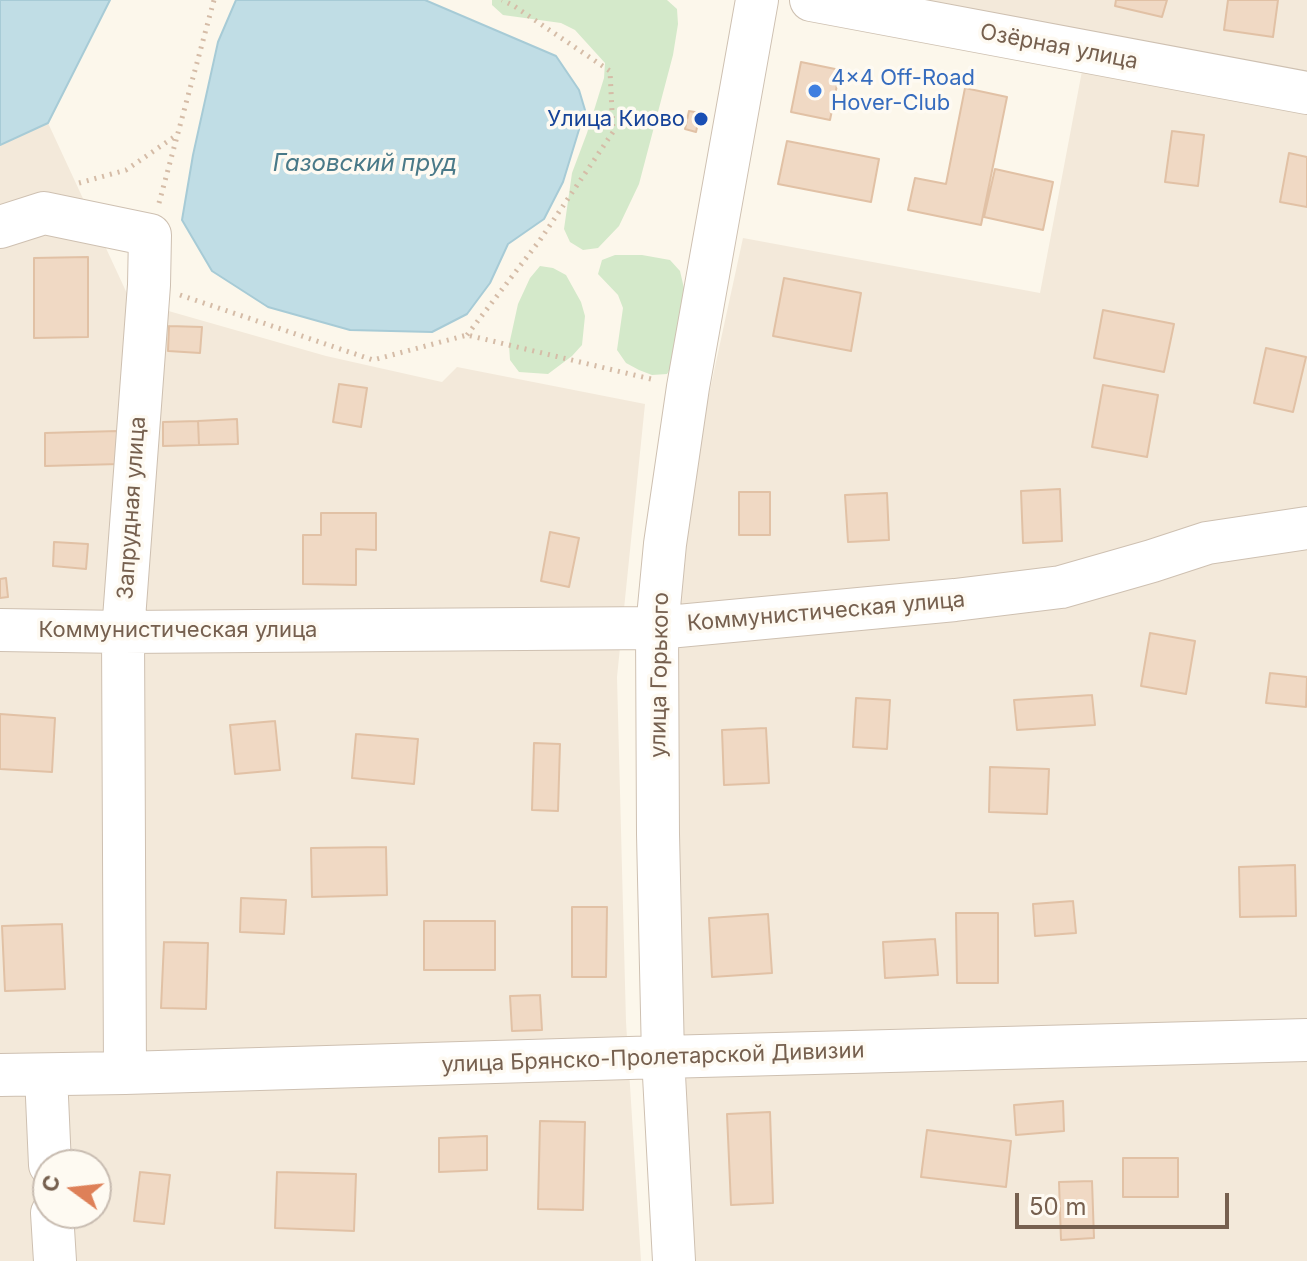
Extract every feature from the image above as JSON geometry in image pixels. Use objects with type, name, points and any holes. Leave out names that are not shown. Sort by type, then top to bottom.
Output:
[{"type":"street","name":"улица Горького","points":[[674,1261],[663,1057],[657,628],[665,544],[688,387],[757,0]]},
{"type":"street","name":"Озёрная улица","points":[[811,0],[1307,93]]},
{"type":"street","points":[[0,227],[44,213],[150,235]]},
{"type":"street","name":"Запрудная улица","points":[[125,1073],[123,632],[150,235]]},
{"type":"street","name":"Коммунистическая улица","points":[[0,630],[657,628],[939,602],[1061,587],[1207,543],[1307,528]]},
{"type":"street","name":"улица Брянско-Пролетарской Дивизии","points":[[0,1075],[1307,1040]]},
{"type":"street","points":[[46,1075],[49,1149]]},
{"type":"street","points":[[53,1229],[55,1261]]},
{"type":"path","points":[[150,235],[214,0]]},
{"type":"path","points":[[467,335],[540,240],[613,132],[610,71],[502,0]]},
{"type":"path","points":[[69,186],[126,170],[178,135]]},
{"type":"path","points":[[149,285],[373,360],[467,335],[688,387]]},
{"type":"shaded area","points":[[891,0],[1307,0],[1307,1261],[693,1261],[673,657],[694,463],[743,238],[1040,293],[1089,34]]},
{"type":"shaded area","points":[[48,123],[130,300],[326,356],[442,382],[457,367],[645,404],[617,677],[626,1022],[641,1261],[0,1261],[0,145]]},
{"type":"green space","points":[[492,0],[667,0],[677,9],[673,55],[639,184],[619,226],[598,248],[583,250],[570,242],[564,229],[572,173],[604,78],[605,63],[575,30],[561,23],[503,15],[492,5]]},
{"type":"green space","points":[[615,255],[642,255],[670,260],[680,271],[687,301],[675,361],[667,374],[652,375],[639,370],[626,363],[617,350],[623,308],[618,295],[598,274],[602,260]]},
{"type":"green space","points":[[540,266],[566,275],[585,316],[582,345],[548,374],[519,372],[510,360],[509,345],[518,304],[530,278]]},
{"type":"water","points":[[0,0],[110,0],[48,123],[0,145]]},
{"type":"water","name":"Газовский пруд","points":[[236,0],[425,0],[556,56],[579,90],[585,110],[563,182],[544,219],[508,244],[490,283],[467,314],[432,332],[350,330],[268,307],[212,271],[182,220],[218,42]]},
{"type":"building","points":[[1116,0],[1167,0],[1162,17],[1115,6]]},
{"type":"building","points":[[1228,0],[1278,0],[1273,37],[1224,30]]},
{"type":"building","name":"4x4 Off-Road Hover-Club","points":[[801,62],[840,70],[830,120],[791,112]]},
{"type":"building","points":[[965,88],[1007,97],[981,225],[908,210],[915,178],[946,184]]},
{"type":"building","points":[[689,111],[700,113],[696,132],[685,129]]},
{"type":"building","points":[[1172,131],[1204,135],[1198,186],[1165,182]]},
{"type":"building","points":[[787,141],[879,159],[871,202],[778,184]]},
{"type":"building","points":[[1289,153],[1307,157],[1307,207],[1280,202]]},
{"type":"building","points":[[995,169],[1053,182],[1043,230],[984,217]]},
{"type":"building","points":[[88,257],[88,337],[34,338],[34,258]]},
{"type":"building","points":[[784,278],[861,293],[851,351],[773,336]]},
{"type":"building","points":[[1103,310],[1174,324],[1164,372],[1094,358]]},
{"type":"building","points":[[169,326],[202,327],[200,353],[168,351]]},
{"type":"building","points":[[1266,348],[1306,357],[1293,412],[1254,403]]},
{"type":"building","points":[[339,384],[367,388],[361,427],[333,422]]},
{"type":"building","points":[[1103,385],[1158,395],[1147,457],[1092,447]]},
{"type":"building","points":[[237,419],[238,444],[199,445],[198,421]]},
{"type":"building","points":[[198,421],[199,445],[163,446],[163,422]]},
{"type":"building","points":[[118,431],[119,464],[45,466],[45,433]]},
{"type":"building","points":[[1060,489],[1062,541],[1023,543],[1021,491]]},
{"type":"building","points":[[739,492],[770,492],[770,535],[739,535]]},
{"type":"building","points":[[887,493],[889,540],[848,542],[845,495]]},
{"type":"building","points":[[321,513],[376,513],[376,550],[356,549],[356,585],[303,584],[303,535],[321,535]]},
{"type":"building","points":[[550,532],[579,538],[569,587],[541,581]]},
{"type":"building","points":[[54,542],[88,544],[86,569],[53,566]]},
{"type":"building","points":[[6,578],[8,597],[0,598],[0,579]]},
{"type":"building","points":[[1150,633],[1195,641],[1186,694],[1141,686]]},
{"type":"building","points":[[1270,673],[1307,677],[1306,707],[1266,703]]},
{"type":"building","points":[[1092,695],[1095,725],[1017,730],[1014,700]]},
{"type":"building","points":[[856,698],[890,700],[887,749],[853,747]]},
{"type":"building","points":[[0,714],[55,718],[52,772],[0,769]]},
{"type":"building","points":[[275,721],[280,770],[235,774],[230,725]]},
{"type":"building","points":[[766,728],[769,783],[724,785],[722,730]]},
{"type":"building","points":[[356,734],[418,739],[414,784],[352,778]]},
{"type":"building","points":[[534,743],[560,744],[558,811],[532,810]]},
{"type":"building","points":[[990,767],[1049,769],[1047,814],[989,812]]},
{"type":"building","points":[[386,847],[387,895],[312,897],[311,848]]},
{"type":"building","points":[[1295,865],[1296,916],[1240,917],[1239,867]]},
{"type":"building","points":[[241,898],[286,900],[284,934],[240,932]]},
{"type":"building","points":[[1073,901],[1076,933],[1035,936],[1033,904]]},
{"type":"building","points":[[572,907],[607,907],[606,977],[572,977]]},
{"type":"building","points":[[956,913],[998,913],[998,983],[957,983]]},
{"type":"building","points":[[768,914],[772,973],[712,977],[709,918]]},
{"type":"building","points":[[424,921],[495,921],[495,970],[424,970]]},
{"type":"building","points":[[62,924],[65,989],[5,991],[2,926]]},
{"type":"building","points":[[935,939],[938,975],[885,978],[883,942]]},
{"type":"building","points":[[164,942],[208,943],[206,1009],[161,1008]]},
{"type":"building","points":[[540,995],[542,1030],[512,1031],[510,996]]},
{"type":"building","points":[[1063,1101],[1064,1131],[1016,1135],[1014,1105]]},
{"type":"building","points":[[770,1112],[773,1203],[731,1205],[727,1114]]},
{"type":"building","points":[[540,1121],[585,1122],[583,1210],[538,1209]]},
{"type":"building","points":[[927,1130],[1011,1141],[1006,1187],[921,1177]]},
{"type":"building","points":[[487,1136],[487,1170],[439,1172],[439,1138]]},
{"type":"building","points":[[1123,1158],[1178,1158],[1178,1197],[1123,1197]]},
{"type":"building","points":[[140,1172],[170,1175],[164,1224],[134,1221]]},
{"type":"building","points":[[277,1172],[356,1174],[354,1231],[275,1228]]},
{"type":"building","points":[[1092,1181],[1094,1238],[1061,1240],[1059,1182]]},
{"type":"place","name":"4x4 Off-Road Hover-Club","points":[[815,91]]},
{"type":"place","name":"Улица Киово","points":[[701,119]]}]
